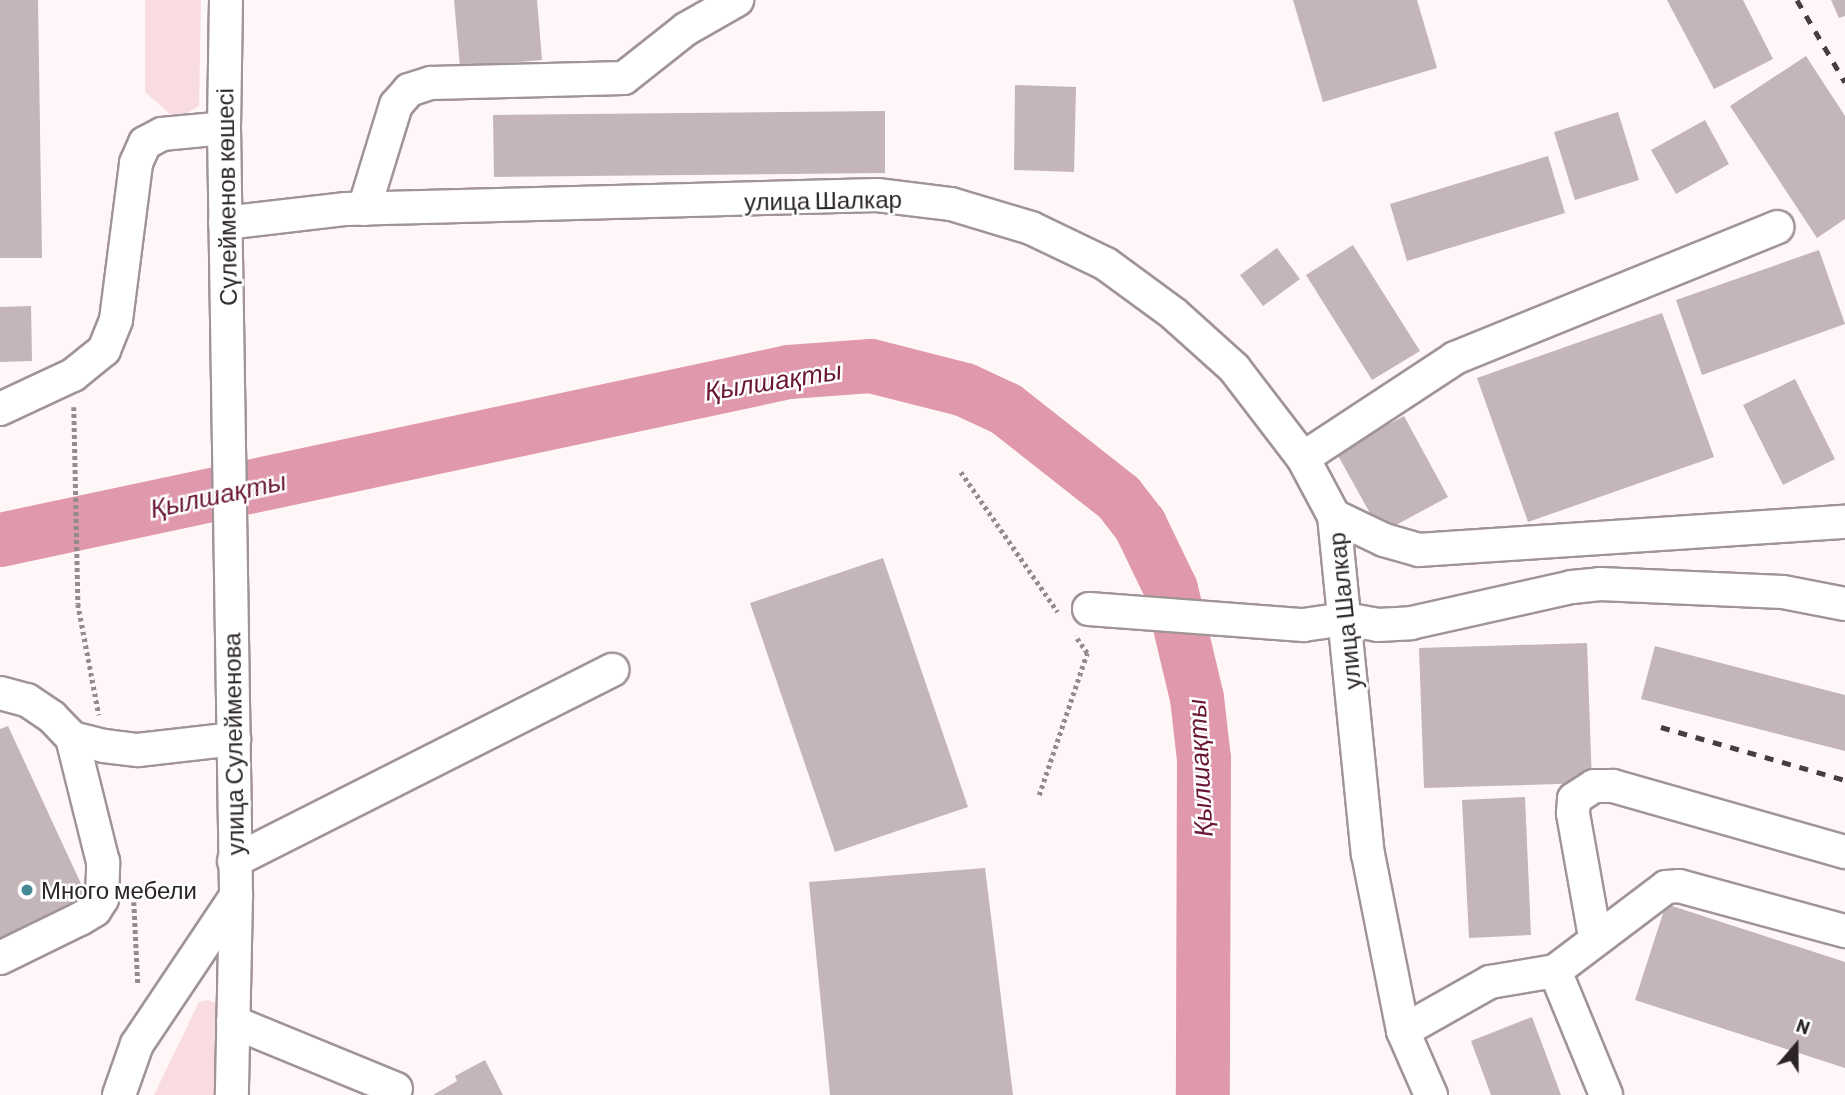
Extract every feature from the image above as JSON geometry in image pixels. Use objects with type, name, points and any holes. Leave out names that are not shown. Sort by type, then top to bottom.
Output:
[{"type":"street","name":"Сүлейменов көшесі","points":[[226,0],[224,128],[228,394]]},
{"type":"street","points":[[364,209],[396,104],[409,90],[431,83],[624,78],[686,29],[737,0]]},
{"type":"street","points":[[0,409],[73,375],[104,350],[116,320],[136,163],[145,143],[162,134],[224,128]]},
{"type":"street","name":"улица Шалкар","points":[[225,223],[364,209],[877,195],[951,204],[1031,229],[1106,264],[1174,314],[1234,368],[1303,458],[1334,516],[1368,853],[1403,1031],[1431,1095]]},
{"type":"street","points":[[1303,458],[1455,358],[1777,227]]},
{"type":"street","name":"улица Сулейменова","points":[[228,394],[236,897],[232,1095]]},
{"type":"street","points":[[1334,516],[1384,540],[1419,550],[1845,522]]},
{"type":"street","points":[[1073,617],[1303,625],[1345,619],[1378,625],[1411,623],[1572,587],[1600,584],[1783,592],[1845,604]]},
{"type":"street","points":[[234,861],[612,670]]},
{"type":"street","points":[[0,693],[27,700],[52,717],[72,738],[103,862],[102,899],[95,911],[0,958]]},
{"type":"street","points":[[72,738],[138,750],[234,739]]},
{"type":"street","points":[[1595,937],[1573,813],[1574,799],[1594,786],[1613,786],[1845,852]]},
{"type":"street","points":[[1403,1031],[1490,982],[1555,971],[1654,892],[1679,886],[1845,932]]},
{"type":"street","points":[[119,1095],[137,1044],[236,897]]},
{"type":"street","points":[[1555,971],[1606,1095]]},
{"type":"street","points":[[233,1022],[396,1089]]},
{"type":"path","points":[[75,437],[78,604]]},
{"type":"path","points":[[961,472],[1073,617],[1087,653],[1039,795]]},
{"type":"shaded area","points":[[145,0],[201,0],[199,106],[185,114],[170,114],[145,92]]},
{"type":"shaded area","points":[[208,1000],[218,1004],[215,1095],[154,1095],[199,1002]]},
{"type":"building","points":[[0,0],[38,0],[42,258],[0,258]]},
{"type":"building","points":[[454,0],[537,0],[542,60],[460,67]]},
{"type":"building","points":[[1293,0],[1417,0],[1437,68],[1323,102]]},
{"type":"building","points":[[1667,0],[1743,0],[1773,59],[1714,89]]},
{"type":"building","points":[[1831,0],[1845,0],[1845,16],[1839,18]]},
{"type":"building","points":[[1806,56],[1845,116],[1845,219],[1817,238],[1730,106]]},
{"type":"building","points":[[1015,85],[1076,87],[1074,172],[1014,170]]},
{"type":"building","points":[[885,111],[885,173],[494,177],[493,115]]},
{"type":"building","points":[[1618,112],[1639,180],[1575,200],[1554,132]]},
{"type":"building","points":[[1705,120],[1729,164],[1676,194],[1651,150]]},
{"type":"building","points":[[1548,156],[1565,213],[1407,261],[1390,204]]},
{"type":"building","points":[[1353,245],[1420,351],[1372,380],[1306,275]]},
{"type":"building","points":[[1277,248],[1300,279],[1263,306],[1240,275]]},
{"type":"building","points":[[1819,250],[1845,324],[1702,375],[1676,300]]},
{"type":"building","points":[[31,306],[32,361],[0,362],[0,307]]},
{"type":"building","points":[[1662,313],[1714,457],[1528,522],[1477,378]]},
{"type":"building","points":[[1795,379],[1835,459],[1783,485],[1743,405]]},
{"type":"building","points":[[1404,416],[1448,497],[1381,533],[1336,452]]},
{"type":"building","points":[[883,558],[968,807],[835,852],[750,603]]},
{"type":"building","points":[[1587,643],[1592,783],[1424,788],[1419,648]]},
{"type":"building","points":[[1655,646],[1845,695],[1845,751],[1641,699]]},
{"type":"building","points":[[8,726],[89,901],[0,941],[0,729]]},
{"type":"building","points":[[1525,797],[1531,935],[1469,938],[1462,800]]},
{"type":"building","points":[[985,868],[1013,1095],[830,1095],[809,882]]},
{"type":"building","points":[[1666,904],[1845,962],[1845,1068],[1635,1000]]},
{"type":"building","points":[[1532,1017],[1561,1095],[1491,1095],[1471,1041]]},
{"type":"building","points":[[485,1060],[503,1095],[433,1095],[457,1081],[455,1076]]},
{"type":"waterway","name":"Қылшақты","points":[[0,540],[789,372],[871,366],[965,390],[1006,409],[1119,498],[1140,525],[1171,589],[1197,698],[1204,759],[1203,1095]]},
{"type":"railway","points":[[1797,0],[1845,82]]},
{"type":"railway","points":[[1661,727],[1845,780]]},
{"type":"place","name":"Много мебели","points":[[27,890]]}]
